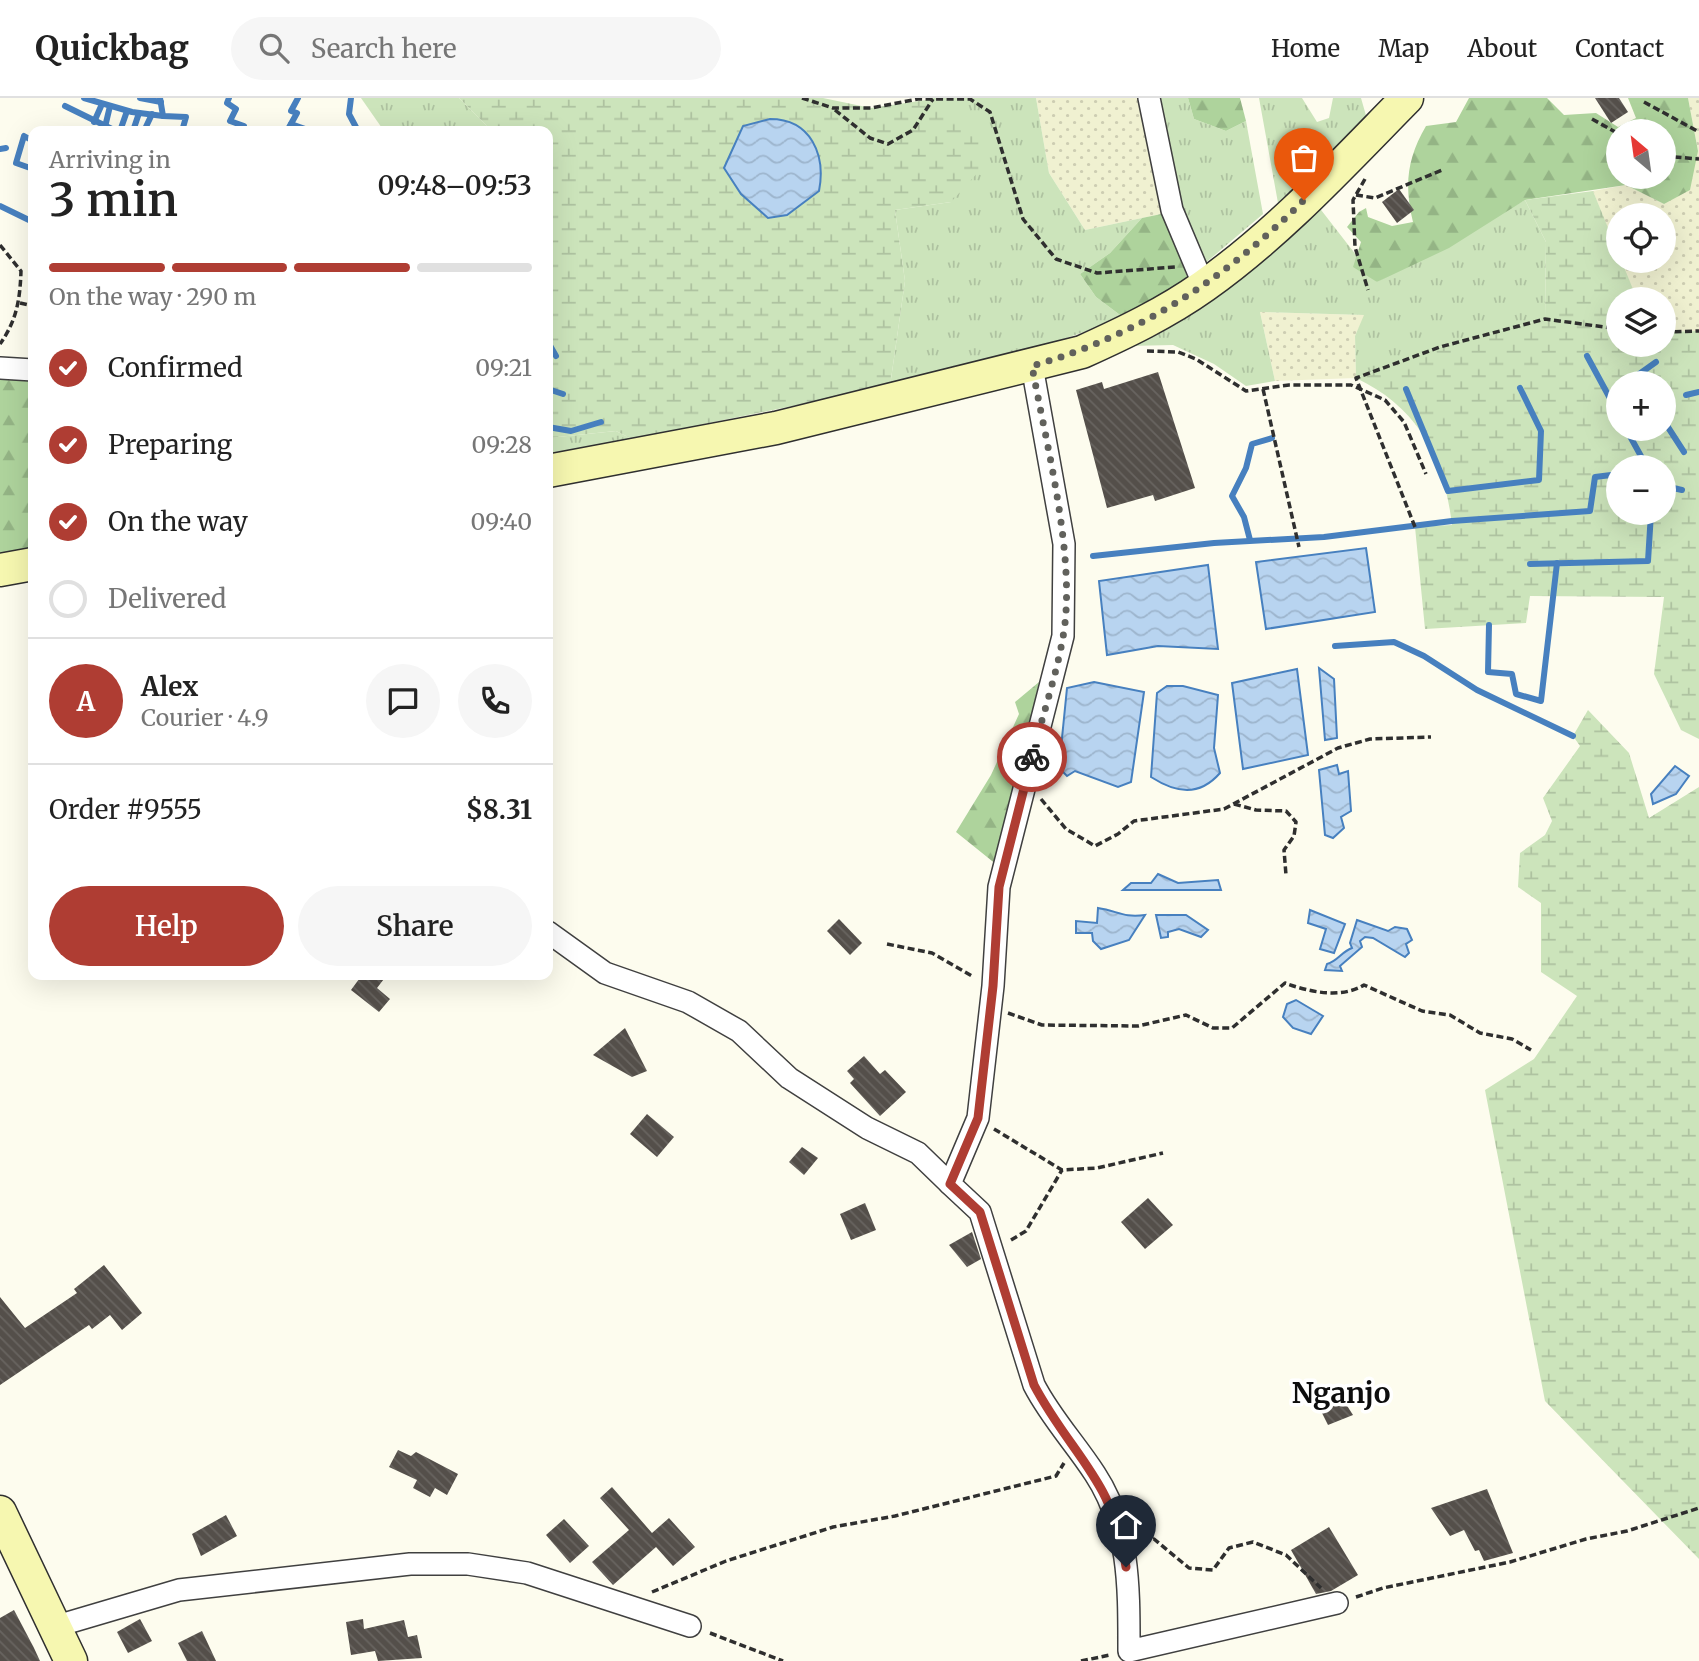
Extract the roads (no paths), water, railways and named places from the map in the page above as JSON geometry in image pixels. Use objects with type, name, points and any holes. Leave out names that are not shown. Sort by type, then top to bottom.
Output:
[{"type":"street","points":[[1149,98],[1172,210],[1199,276]]},
{"type":"street","points":[[553,470],[776,428],[1082,352],[1126,332],[1199,276],[1276,228],[1407,98]]},
{"type":"street","points":[[950,1184],[978,1118],[999,887],[1063,636],[1064,544],[1032,366]]},
{"type":"street","points":[[0,368],[28,370]]},
{"type":"street","points":[[0,570],[28,565]]},
{"type":"street","points":[[553,936],[605,973],[688,1002],[739,1031],[789,1078],[867,1128],[918,1153],[980,1212],[1034,1385],[1048,1411],[1108,1497],[1118,1521],[1129,1587],[1129,1651],[1337,1603]]},
{"type":"street","points":[[0,1512],[57,1626],[71,1661]]},
{"type":"street","points":[[57,1626],[179,1590],[410,1564],[468,1564],[527,1573],[690,1626]]},
{"type":"water","points":[[770,119],[796,125],[805,132],[817,152],[821,178],[819,191],[787,215],[768,218],[741,194],[724,168],[743,126]]},
{"type":"water","points":[[1366,548],[1375,612],[1266,629],[1256,562]]},
{"type":"water","points":[[1208,565],[1218,649],[1158,646],[1107,655],[1099,581]]},
{"type":"water","points":[[1319,668],[1334,679],[1337,738],[1325,740]]},
{"type":"water","points":[[1297,669],[1308,755],[1243,769],[1232,683]]},
{"type":"water","points":[[1094,682],[1144,692],[1131,782],[1118,787],[1075,771],[1067,776],[1059,768],[1067,688]]},
{"type":"water","points":[[1167,686],[1183,686],[1218,695],[1214,748],[1220,773],[1212,781],[1196,789],[1178,789],[1151,777],[1157,693]]},
{"type":"water","points":[[1337,765],[1339,774],[1348,771],[1351,811],[1341,817],[1344,828],[1333,838],[1325,835],[1319,770]]},
{"type":"water","points":[[1675,766],[1689,776],[1676,794],[1653,804],[1651,794]]},
{"type":"water","points":[[1158,874],[1178,883],[1218,880],[1221,890],[1123,890],[1131,883],[1151,883]]},
{"type":"water","points":[[1098,908],[1126,915],[1145,915],[1129,940],[1101,949],[1093,941],[1092,933],[1076,933],[1076,921],[1097,923]]},
{"type":"water","points":[[1310,910],[1345,924],[1334,953],[1320,949],[1326,929],[1308,923]]},
{"type":"water","points":[[1156,915],[1186,915],[1208,930],[1201,937],[1179,929],[1168,932],[1168,937],[1161,938]]},
{"type":"water","points":[[1357,920],[1388,931],[1395,927],[1407,929],[1412,940],[1406,944],[1409,953],[1405,957],[1373,938],[1365,937],[1360,941],[1362,947],[1340,966],[1342,971],[1325,970],[1327,964],[1352,948],[1350,943]]},
{"type":"water","points":[[1296,1000],[1323,1016],[1311,1034],[1293,1028],[1283,1017],[1287,1004]]},
{"type":"waterway","points":[[84,98],[132,112],[163,116]]},
{"type":"waterway","points":[[140,98],[161,102]]},
{"type":"waterway","points":[[160,98],[163,116],[186,117],[183,126]]},
{"type":"waterway","points":[[229,98],[227,103],[236,109],[230,121],[244,126]]},
{"type":"waterway","points":[[290,126],[297,113],[291,111],[298,98]]},
{"type":"waterway","points":[[351,98],[349,114],[355,126]]},
{"type":"waterway","points":[[94,122],[102,104]]},
{"type":"waterway","points":[[65,106],[106,126]]},
{"type":"waterway","points":[[105,126],[110,106]]},
{"type":"waterway","points":[[122,126],[127,111]]},
{"type":"waterway","points":[[135,126],[139,113]]},
{"type":"waterway","points":[[146,126],[152,114]]},
{"type":"waterway","points":[[291,124],[297,126]]},
{"type":"waterway","points":[[28,138],[24,136],[16,163],[28,167]]},
{"type":"waterway","points":[[0,149],[6,148]]},
{"type":"waterway","points":[[0,206],[28,220]]},
{"type":"waterway","points":[[553,351],[556,356]]},
{"type":"waterway","points":[[1587,356],[1606,391]]},
{"type":"waterway","points":[[1643,371],[1656,362]]},
{"type":"waterway","points":[[1406,389],[1448,491],[1539,480],[1541,431],[1520,388]]},
{"type":"waterway","points":[[553,391],[563,394]]},
{"type":"waterway","points":[[1686,395],[1699,392]]},
{"type":"waterway","points":[[553,428],[571,431],[601,422]]},
{"type":"waterway","points":[[1250,540],[1244,517],[1232,496],[1246,468],[1252,444],[1272,438]]},
{"type":"waterway","points":[[1676,440],[1684,452]]},
{"type":"waterway","points":[[1633,441],[1640,455]]},
{"type":"waterway","points":[[1093,556],[1214,543],[1324,537],[1452,521],[1590,511],[1595,477],[1606,476]]},
{"type":"waterway","points":[[1676,489],[1682,490]]},
{"type":"waterway","points":[[1530,564],[1648,561],[1650,525]]},
{"type":"waterway","points":[[1489,625],[1488,672],[1512,674],[1516,694],[1541,701],[1557,563]]},
{"type":"waterway","points":[[1335,646],[1394,642],[1424,656],[1477,690],[1573,736]]},
{"type":"district","name":"Nganjo","points":[[1341,1393]]}]
